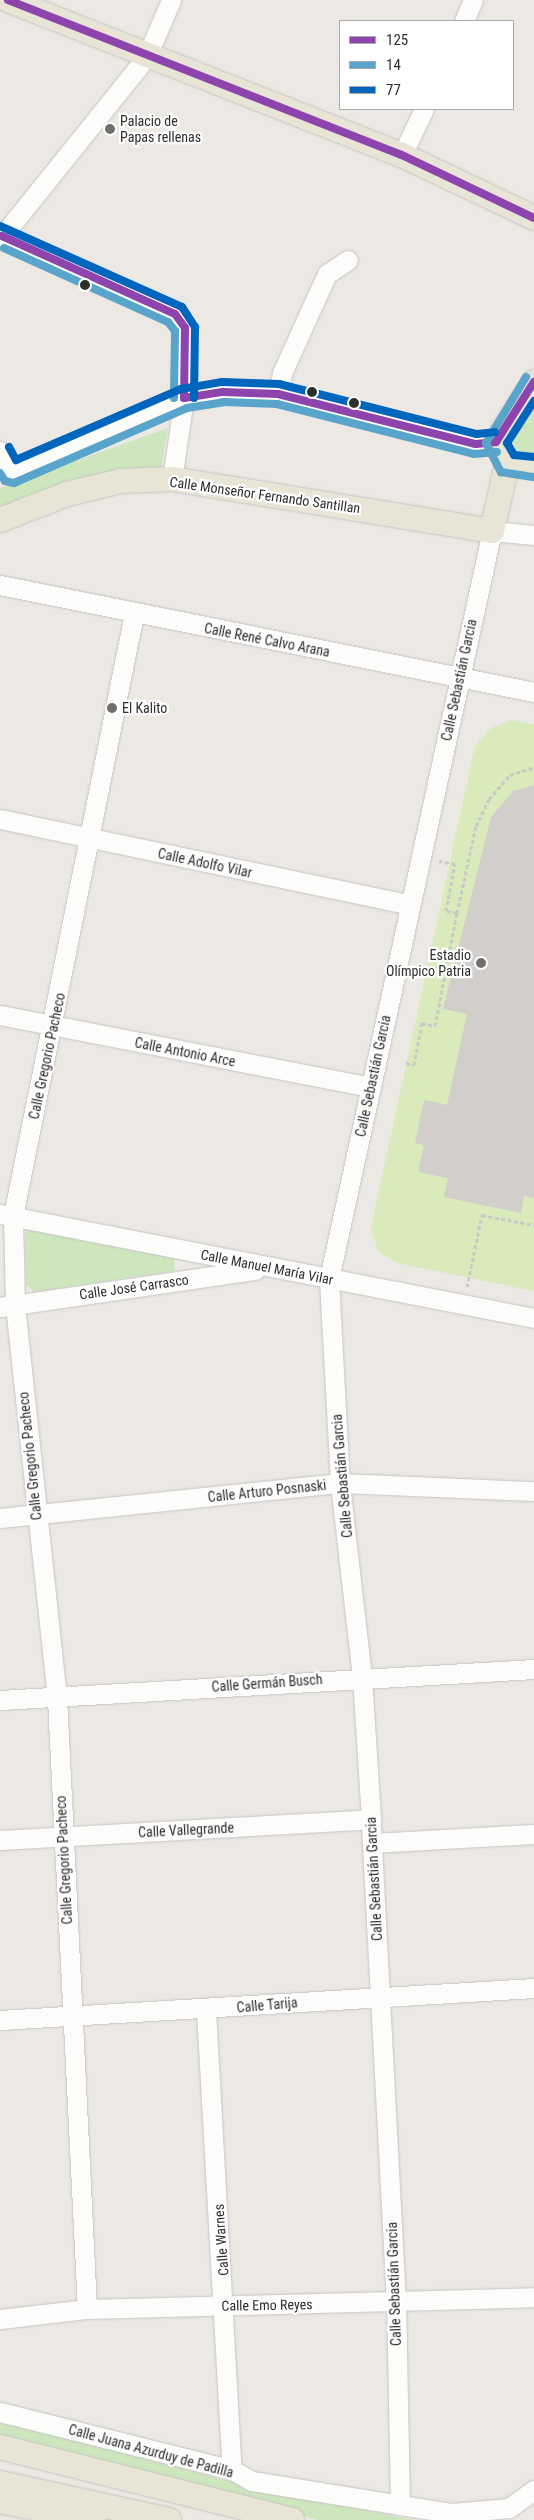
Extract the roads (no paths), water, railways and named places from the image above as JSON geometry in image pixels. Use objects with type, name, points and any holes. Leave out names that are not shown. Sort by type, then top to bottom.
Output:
[{"type":"main road","points":[[8,0],[402,155],[534,218]]},
{"type":"main road","points":[[534,382],[496,442],[507,464],[534,467]]},
{"type":"main road","name":"Calle Sebastián Garcia","points":[[492,531],[507,464]]},
{"type":"main road","name":"Calle Monseñor Fernando Santillan","points":[[0,520],[67,494],[121,480],[172,479],[492,531]]},
{"type":"main road","points":[[0,2447],[292,2520]]},
{"type":"main road","points":[[0,2463],[177,2512]]},
{"type":"main road","points":[[0,2483],[177,2512],[261,2520]]},
{"type":"main road","points":[[0,2501],[93,2520]]},
{"type":"street","points":[[171,0],[148,56],[1,238],[174,314],[185,328],[184,398],[172,479]]},
{"type":"street","points":[[464,20],[473,0]]},
{"type":"street","points":[[402,155],[424,110]]},
{"type":"street","points":[[278,394],[282,373],[327,274],[348,260]]},
{"type":"street","points":[[0,451],[6,474],[184,398],[224,392],[278,394],[457,440],[496,442]]},
{"type":"street","name":"Calle Monseñor Fernando Santillan","points":[[492,531],[534,535]]},
{"type":"street","name":"Calle Sebastián Garcia","points":[[400,2505],[396,2303],[371,1819],[362,1677],[340,1482],[329,1279],[492,531]]},
{"type":"street","name":"Calle René Calvo Arana","points":[[0,585],[134,614],[460,676],[534,692]]},
{"type":"street","name":"Calle Gregorio Pacheco","points":[[87,2309],[62,1837],[57,1698],[36,1516],[8,1306],[7,1215],[54,1026],[134,614]]},
{"type":"street","name":"Calle Adolfo Vilar","points":[[0,819],[91,840],[410,905]]},
{"type":"street","name":"Calle Antonio Arce","points":[[0,1015],[370,1088]]},
{"type":"street","name":"Calle Manuel María Vilar","points":[[7,1215],[268,1268],[534,1318]]},
{"type":"street","name":"Calle José Carrasco","points":[[8,1306],[268,1268]]},
{"type":"street","name":"Calle Arturo Posnaski","points":[[0,1518],[36,1516],[340,1482],[534,1491]]},
{"type":"street","name":"Calle Germán Busch","points":[[0,1700],[57,1698],[362,1677],[534,1669]]},
{"type":"street","name":"Calle Vallegrande","points":[[0,1840],[371,1819]]},
{"type":"street","points":[[372,1844],[534,1834]]},
{"type":"street","name":"Calle Tarija","points":[[0,2020],[206,2011],[380,1996],[534,1988]]},
{"type":"street","name":"Calle Warnes","points":[[206,2011],[226,2306],[232,2470]]},
{"type":"street","name":"Calle Emo Reyes","points":[[0,2319],[87,2309],[396,2303],[534,2297]]},
{"type":"street","name":"Calle Juana Azurduy de Padilla","points":[[0,2412],[232,2470],[252,2481],[400,2505],[452,2516],[509,2508],[534,2490]]},
{"type":"place","name":"Palacio de Papas rellenas","points":[[110,129]]},
{"type":"place","name":"El Kalito","points":[[112,708]]},
{"type":"place","name":"Estadio Olímpico Patria","points":[[481,963]]}]
